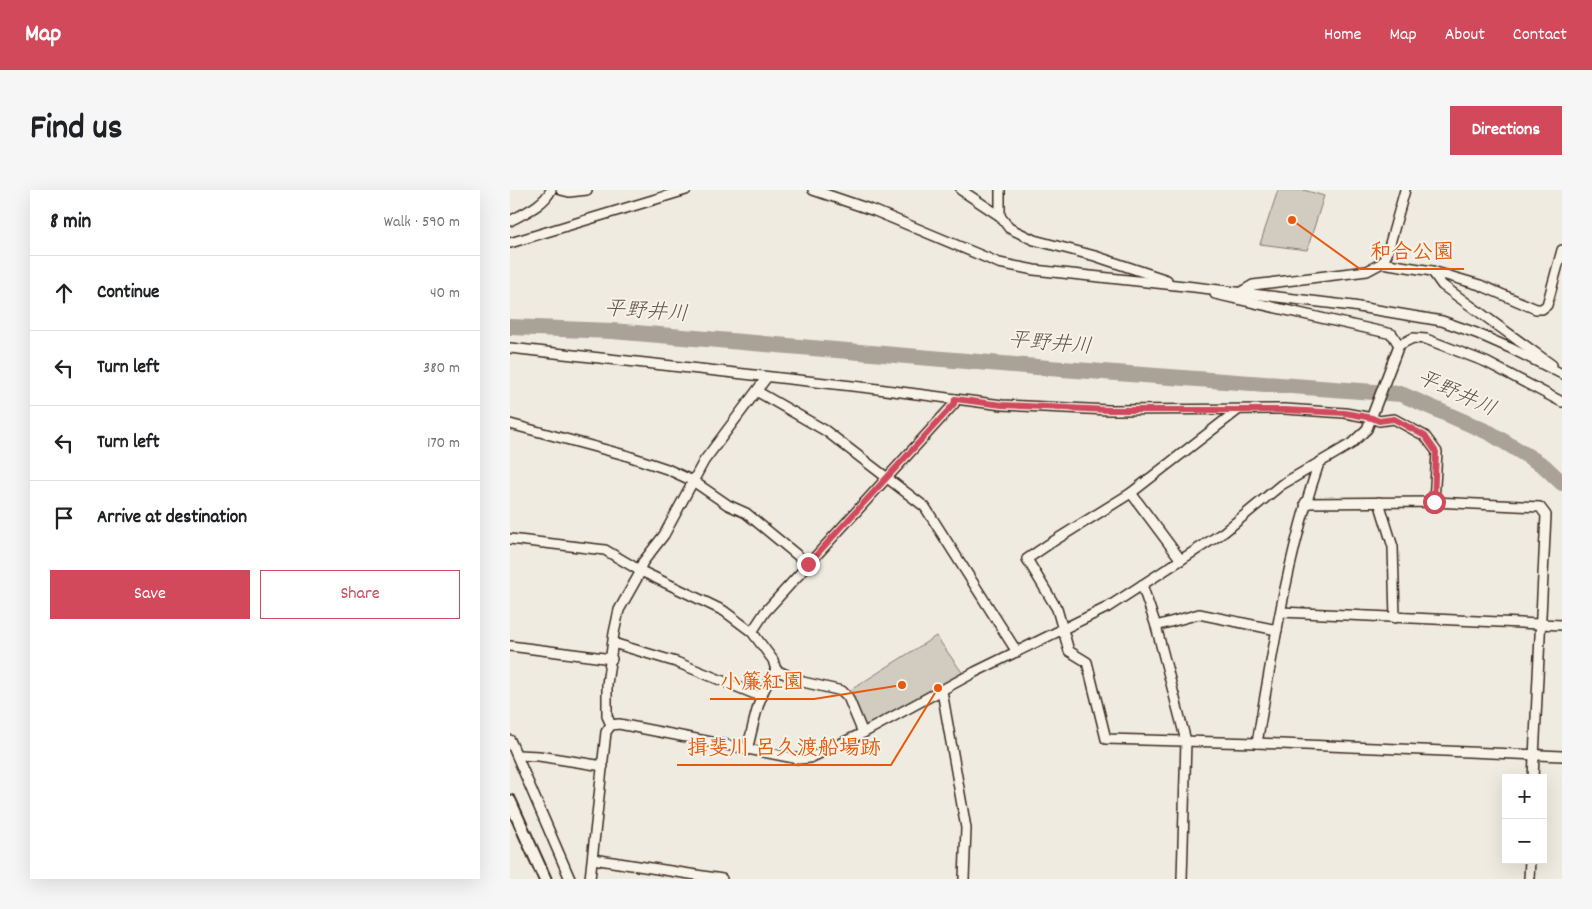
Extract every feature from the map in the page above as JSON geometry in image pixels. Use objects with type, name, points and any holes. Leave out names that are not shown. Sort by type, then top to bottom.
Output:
[{"type":"main road","points":[[510,801],[545,879]]},
{"type":"street","points":[[510,221],[541,202],[548,196],[551,190]]},
{"type":"street","points":[[561,190],[568,192],[587,190]]},
{"type":"street","points":[[510,244],[686,190]]},
{"type":"street","points":[[813,190],[875,211],[999,263],[1034,270],[1353,306],[1442,321],[1476,333],[1560,373]]},
{"type":"street","points":[[961,190],[1000,216],[1009,228],[1034,240],[1095,256],[1148,275],[1219,295],[1392,334],[1399,345]]},
{"type":"street","points":[[1000,190],[1000,216]]},
{"type":"street","points":[[1241,292],[1252,285],[1367,271],[1382,263],[1387,254],[1405,190]]},
{"type":"street","points":[[1382,263],[1432,271],[1480,285],[1536,309],[1542,309],[1547,305],[1562,250]]},
{"type":"street","points":[[1432,271],[1442,285],[1546,359],[1560,373]]},
{"type":"street","points":[[590,879],[606,732],[611,725],[619,724],[799,759],[810,758],[863,733],[975,672],[1108,607],[1224,532],[1282,485],[1351,444],[1367,429],[1399,345],[1413,338],[1426,339],[1486,362],[1562,402]]},
{"type":"street","points":[[510,348],[1002,405],[1109,410],[1285,410],[1373,414],[1379,421],[1394,419],[1425,436],[1436,452],[1434,502]]},
{"type":"street","points":[[611,725],[607,716],[607,684],[619,610],[643,562],[664,535],[704,461],[758,392],[767,377]]},
{"type":"street","points":[[758,392],[826,431],[925,507],[1017,652]]},
{"type":"street","points":[[752,632],[765,612],[954,404],[955,399]]},
{"type":"street","points":[[1238,410],[1131,493],[1027,559],[1057,609],[1069,651],[1087,662],[1106,738],[1562,756]]},
{"type":"street","points":[[510,424],[625,455],[667,469],[693,481],[728,505],[746,513],[808,564]]},
{"type":"street","points":[[1257,743],[1277,630],[1305,503],[1319,462]]},
{"type":"street","points":[[1131,493],[1181,560]]},
{"type":"street","points":[[1379,502],[1393,547],[1395,618]]},
{"type":"street","points":[[1305,503],[1434,502],[1540,508],[1546,515],[1539,624],[1533,774]]},
{"type":"street","points":[[510,539],[605,550],[640,571],[724,610],[752,632],[773,660],[776,670],[803,682],[842,691],[848,697],[863,733]]},
{"type":"street","points":[[1142,585],[1156,626],[1186,741],[1182,879]]},
{"type":"street","points":[[1281,612],[1562,626]]},
{"type":"street","points":[[1156,626],[1199,614],[1277,630]]},
{"type":"street","points":[[613,643],[676,662],[762,697]]},
{"type":"street","points":[[510,646],[612,659]]},
{"type":"street","points":[[747,750],[768,680],[776,670]]},
{"type":"street","points":[[942,691],[966,828],[964,879]]},
{"type":"street","points":[[510,740],[570,879]]},
{"type":"street","points":[[518,755],[539,756],[603,766]]},
{"type":"street","points":[[593,859],[691,877],[722,879]]},
{"type":"street","points":[[1529,879],[1530,864]]},
{"type":"shaded area","points":[[1278,190],[1304,190],[1324,196],[1307,250],[1260,244]]},
{"type":"shaded area","points":[[936,636],[964,675],[865,729],[849,691]]},
{"type":"waterway","name":"平野井川","points":[[510,327],[612,331],[1049,368],[1401,394],[1490,433],[1544,466],[1562,483]]},
{"type":"place","name":"和合公園","points":[[1292,220]]},
{"type":"place","name":"小簾紅園","points":[[902,685]]},
{"type":"place","name":"揖斐川 呂久渡船場跡","points":[[938,688]]},
{"type":"route","points":[[808,564],[954,404],[955,399],[1002,405],[1109,410],[1285,410],[1345,413],[1379,421],[1394,419],[1425,436],[1436,452],[1434,502]]}]
